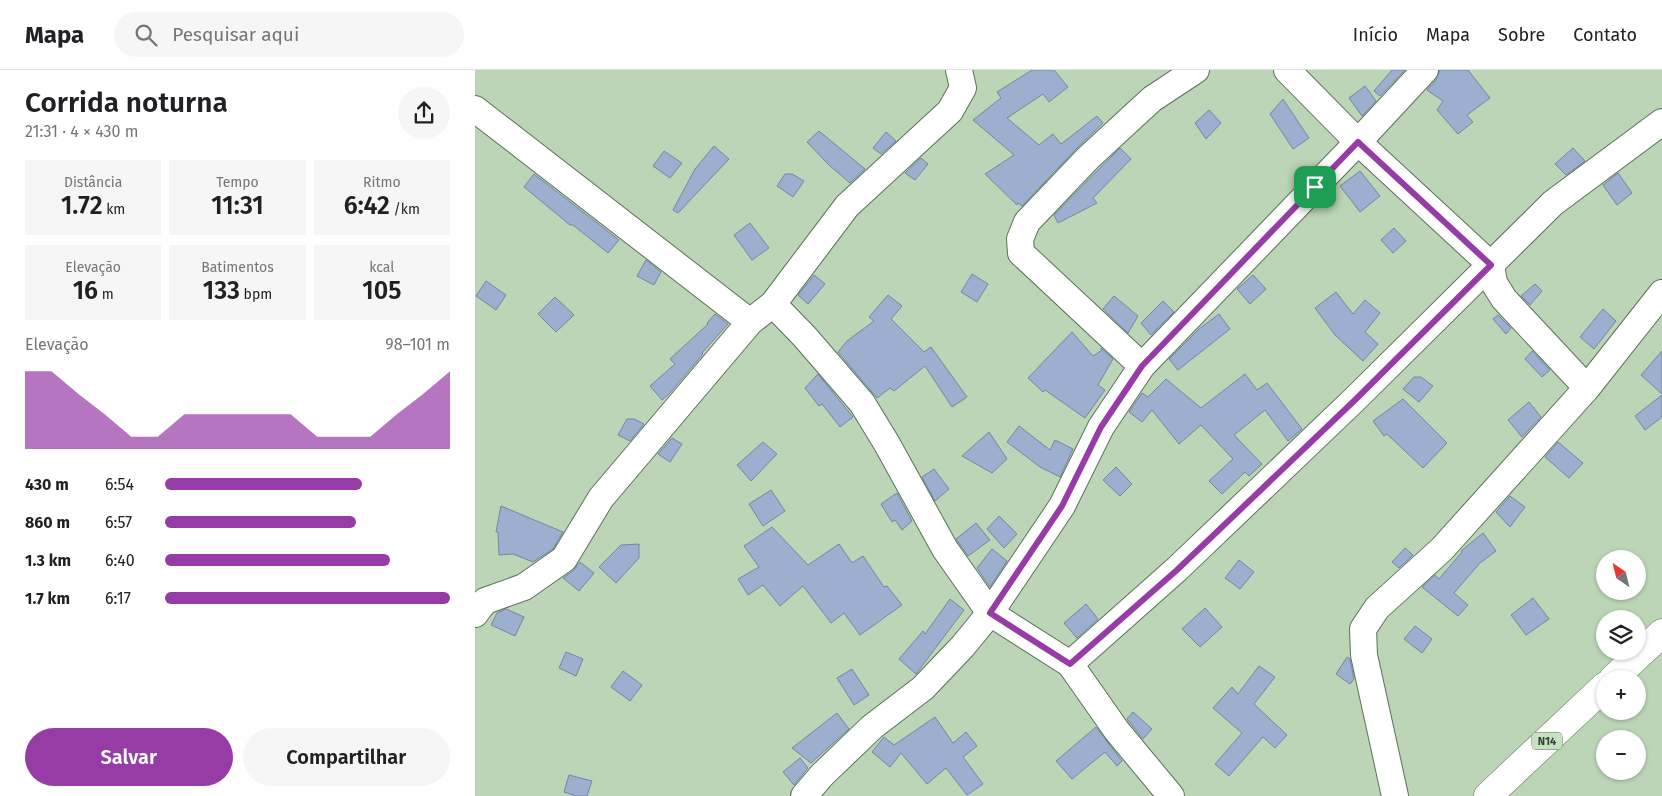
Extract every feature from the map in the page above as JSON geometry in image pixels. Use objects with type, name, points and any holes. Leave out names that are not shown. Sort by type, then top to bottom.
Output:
[{"type":"main road","points":[[1623,670],[1662,633]]},
{"type":"main road","name":"N14","points":[[1488,796],[1596,694]]},
{"type":"street","points":[[475,614],[485,601],[524,587],[564,559],[601,498],[750,322],[773,304],[847,206],[950,111],[963,88],[959,70]]},
{"type":"street","points":[[1142,366],[1021,253],[1020,239],[1027,222],[1088,158],[1152,99],[1196,70]]},
{"type":"street","points":[[1287,70],[1358,142],[1491,265],[1494,283],[1504,299],[1587,388]]},
{"type":"street","points":[[805,796],[821,776],[872,727],[923,688],[963,646],[990,613],[1062,506],[1101,427],[1142,366],[1425,70]]},
{"type":"street","points":[[475,109],[750,322]]},
{"type":"street","points":[[1070,664],[1177,570],[1355,400],[1553,203],[1662,122]]},
{"type":"street","points":[[1395,796],[1364,655],[1363,629],[1377,608],[1442,549],[1587,388],[1662,293]]},
{"type":"street","points":[[773,304],[805,337],[862,403],[945,549],[990,613],[1070,664],[1117,731],[1171,796]]},
{"type":"building","points":[[1032,70],[1054,70],[1068,87],[1049,102],[1043,94],[1007,118],[1039,145],[1053,134],[1061,144],[1097,116],[1103,123],[1022,206],[1018,203],[1017,205],[985,174],[1014,155],[973,120],[1001,98],[997,92]]},
{"type":"building","points":[[1392,70],[1405,70],[1380,96],[1374,91]]},
{"type":"building","points":[[1440,70],[1468,70],[1490,98],[1467,115],[1473,122],[1458,134],[1437,110],[1443,101],[1427,90],[1436,80]]},
{"type":"building","points":[[1365,86],[1376,101],[1362,116],[1349,98]]},
{"type":"building","points":[[1283,99],[1309,138],[1293,149],[1270,114]]},
{"type":"building","points":[[1209,110],[1221,123],[1206,139],[1195,123]]},
{"type":"building","points":[[819,131],[865,169],[850,183],[807,142]]},
{"type":"building","points":[[886,132],[896,141],[881,154],[873,148]]},
{"type":"building","points":[[714,146],[729,159],[678,213],[673,210],[695,169]]},
{"type":"building","points":[[1120,148],[1131,159],[1093,198],[1097,203],[1058,223],[1054,215]]},
{"type":"building","points":[[1573,148],[1585,161],[1566,175],[1555,164]]},
{"type":"building","points":[[664,151],[682,163],[670,178],[653,166]]},
{"type":"building","points":[[921,158],[928,164],[915,180],[905,173]]},
{"type":"building","points":[[1360,171],[1380,196],[1360,212],[1340,186]]},
{"type":"building","points":[[1618,173],[1632,193],[1617,205],[1603,185]]},
{"type":"building","points":[[534,174],[619,240],[608,253],[524,187]]},
{"type":"building","points":[[785,174],[792,174],[804,181],[793,197],[777,186]]},
{"type":"building","points":[[750,223],[769,248],[752,260],[734,235]]},
{"type":"building","points":[[1394,228],[1406,241],[1393,253],[1381,240]]},
{"type":"building","points":[[646,260],[661,272],[654,285],[637,276]]},
{"type":"building","points":[[972,274],[988,284],[977,302],[961,292]]},
{"type":"building","points":[[814,275],[825,284],[808,304],[798,295]]},
{"type":"building","points":[[1253,275],[1266,289],[1250,304],[1237,289]]},
{"type":"building","points":[[486,281],[506,295],[496,310],[476,296]]},
{"type":"building","points":[[1535,284],[1542,291],[1530,305],[1521,296]]},
{"type":"building","points":[[1336,292],[1353,314],[1365,300],[1380,313],[1365,332],[1378,344],[1363,361],[1335,335],[1315,308]]},
{"type":"building","points":[[888,295],[902,306],[891,319],[924,352],[931,347],[967,397],[952,407],[925,366],[894,391],[890,388],[877,398],[838,352],[847,341],[874,321],[869,317]]},
{"type":"building","points":[[1114,296],[1138,316],[1128,333],[1103,309]]},
{"type":"building","points":[[555,297],[574,315],[556,332],[538,314]]},
{"type":"building","points":[[1163,301],[1174,312],[1151,335],[1141,323]]},
{"type":"building","points":[[1603,309],[1616,321],[1594,349],[1580,337]]},
{"type":"building","points":[[715,314],[728,324],[662,400],[650,386],[675,364],[670,359],[708,324]]},
{"type":"building","points":[[1219,314],[1230,329],[1178,370],[1169,359],[1199,329]]},
{"type":"building","points":[[1498,315],[1511,328],[1506,334],[1493,319]]},
{"type":"building","points":[[1072,332],[1093,356],[1102,350],[1101,348],[1113,359],[1098,385],[1105,390],[1085,418],[1045,390],[1043,392],[1028,378]]},
{"type":"building","points":[[1532,351],[1550,370],[1542,377],[1525,359]]},
{"type":"building","points":[[1662,351],[1662,394],[1641,375]]},
{"type":"building","points":[[818,374],[853,417],[840,427],[822,404],[819,406],[805,388]]},
{"type":"building","points":[[1245,374],[1257,390],[1267,383],[1302,429],[1288,441],[1265,410],[1234,435],[1262,464],[1249,476],[1245,472],[1222,494],[1209,481],[1233,459],[1201,425],[1179,444],[1152,410],[1142,422],[1129,412],[1142,393],[1148,397],[1166,379],[1201,408]]},
{"type":"building","points":[[1414,377],[1421,377],[1433,386],[1419,402],[1403,389]]},
{"type":"building","points":[[1662,395],[1662,417],[1645,430],[1635,416]]},
{"type":"building","points":[[1403,399],[1447,443],[1423,468],[1387,434],[1384,436],[1373,421]]},
{"type":"building","points":[[1529,402],[1541,417],[1522,437],[1508,420]]},
{"type":"building","points":[[627,419],[634,419],[644,424],[630,441],[618,435]]},
{"type":"building","points":[[1019,426],[1050,450],[1055,440],[1073,449],[1060,477],[1040,467],[1007,442]]},
{"type":"building","points":[[989,432],[1007,459],[992,473],[962,456]]},
{"type":"building","points":[[672,438],[682,444],[670,462],[658,454]]},
{"type":"building","points":[[763,442],[777,454],[751,481],[737,465]]},
{"type":"building","points":[[1558,442],[1583,463],[1569,478],[1545,457]]},
{"type":"building","points":[[1116,467],[1132,484],[1120,496],[1103,480]]},
{"type":"building","points":[[934,469],[949,489],[935,501],[922,477]]},
{"type":"building","points":[[771,490],[785,511],[763,526],[749,504]]},
{"type":"building","points":[[897,493],[912,521],[902,530],[895,520],[892,522],[881,504]]},
{"type":"building","points":[[1510,496],[1525,507],[1510,527],[1496,512]]},
{"type":"building","points":[[501,506],[563,532],[553,549],[533,562],[513,554],[499,555],[498,532],[496,532]]},
{"type":"building","points":[[999,516],[1017,534],[1004,548],[987,529]]},
{"type":"building","points":[[976,523],[990,540],[968,556],[956,539]]},
{"type":"building","points":[[772,527],[808,565],[839,544],[852,563],[863,556],[884,587],[887,586],[902,605],[860,635],[844,613],[831,623],[803,586],[780,606],[763,585],[748,595],[738,579],[759,567],[744,546]]},
{"type":"building","points":[[1483,533],[1496,551],[1480,563],[1454,593],[1468,605],[1458,616],[1422,587],[1435,575],[1439,579],[1461,551]]},
{"type":"building","points":[[639,544],[639,558],[616,583],[599,567],[621,545]]},
{"type":"building","points":[[1405,548],[1413,555],[1399,568],[1392,562]]},
{"type":"building","points":[[992,549],[1007,561],[990,587],[977,568]]},
{"type":"building","points":[[1239,560],[1254,572],[1240,589],[1225,578]]},
{"type":"building","points":[[580,562],[594,573],[579,591],[563,578],[573,571]]},
{"type":"building","points":[[1533,598],[1549,619],[1526,635],[1511,615]]},
{"type":"building","points":[[950,599],[964,610],[916,674],[899,659],[923,631],[925,634]]},
{"type":"building","points":[[1086,604],[1098,619],[1077,638],[1064,623]]},
{"type":"building","points":[[1205,608],[1222,627],[1200,647],[1182,629]]},
{"type":"building","points":[[506,609],[524,617],[515,636],[491,625],[497,613]]},
{"type":"building","points":[[1415,626],[1432,639],[1422,653],[1404,639]]},
{"type":"building","points":[[566,652],[583,659],[576,676],[559,668]]},
{"type":"building","points":[[1347,657],[1350,659],[1354,679],[1350,684],[1336,674]]},
{"type":"building","points":[[1259,666],[1275,677],[1254,704],[1287,735],[1275,748],[1263,737],[1229,776],[1215,764],[1242,733],[1213,708],[1232,687],[1238,694]]},
{"type":"building","points":[[852,669],[869,695],[854,705],[837,678]]},
{"type":"building","points":[[623,671],[642,685],[630,701],[611,687]]},
{"type":"building","points":[[1133,712],[1152,729],[1143,739],[1127,719]]},
{"type":"building","points":[[837,713],[849,729],[811,763],[792,748]]},
{"type":"building","points":[[935,717],[953,743],[966,732],[977,746],[963,757],[983,784],[967,795],[946,768],[927,784],[901,753],[890,767],[872,752],[884,737],[894,745]]},
{"type":"building","points":[[1096,727],[1122,761],[1117,766],[1105,752],[1072,779],[1056,761]]},
{"type":"building","points":[[800,758],[808,768],[794,785],[783,772]]},
{"type":"building","points":[[569,775],[592,781],[587,796],[576,796],[564,792]]},
{"type":"route","points":[[1358,142],[1491,265],[1355,400],[1177,570],[1070,664],[990,613],[1062,506],[1101,427],[1142,366],[1315,187],[1358,142]]}]
